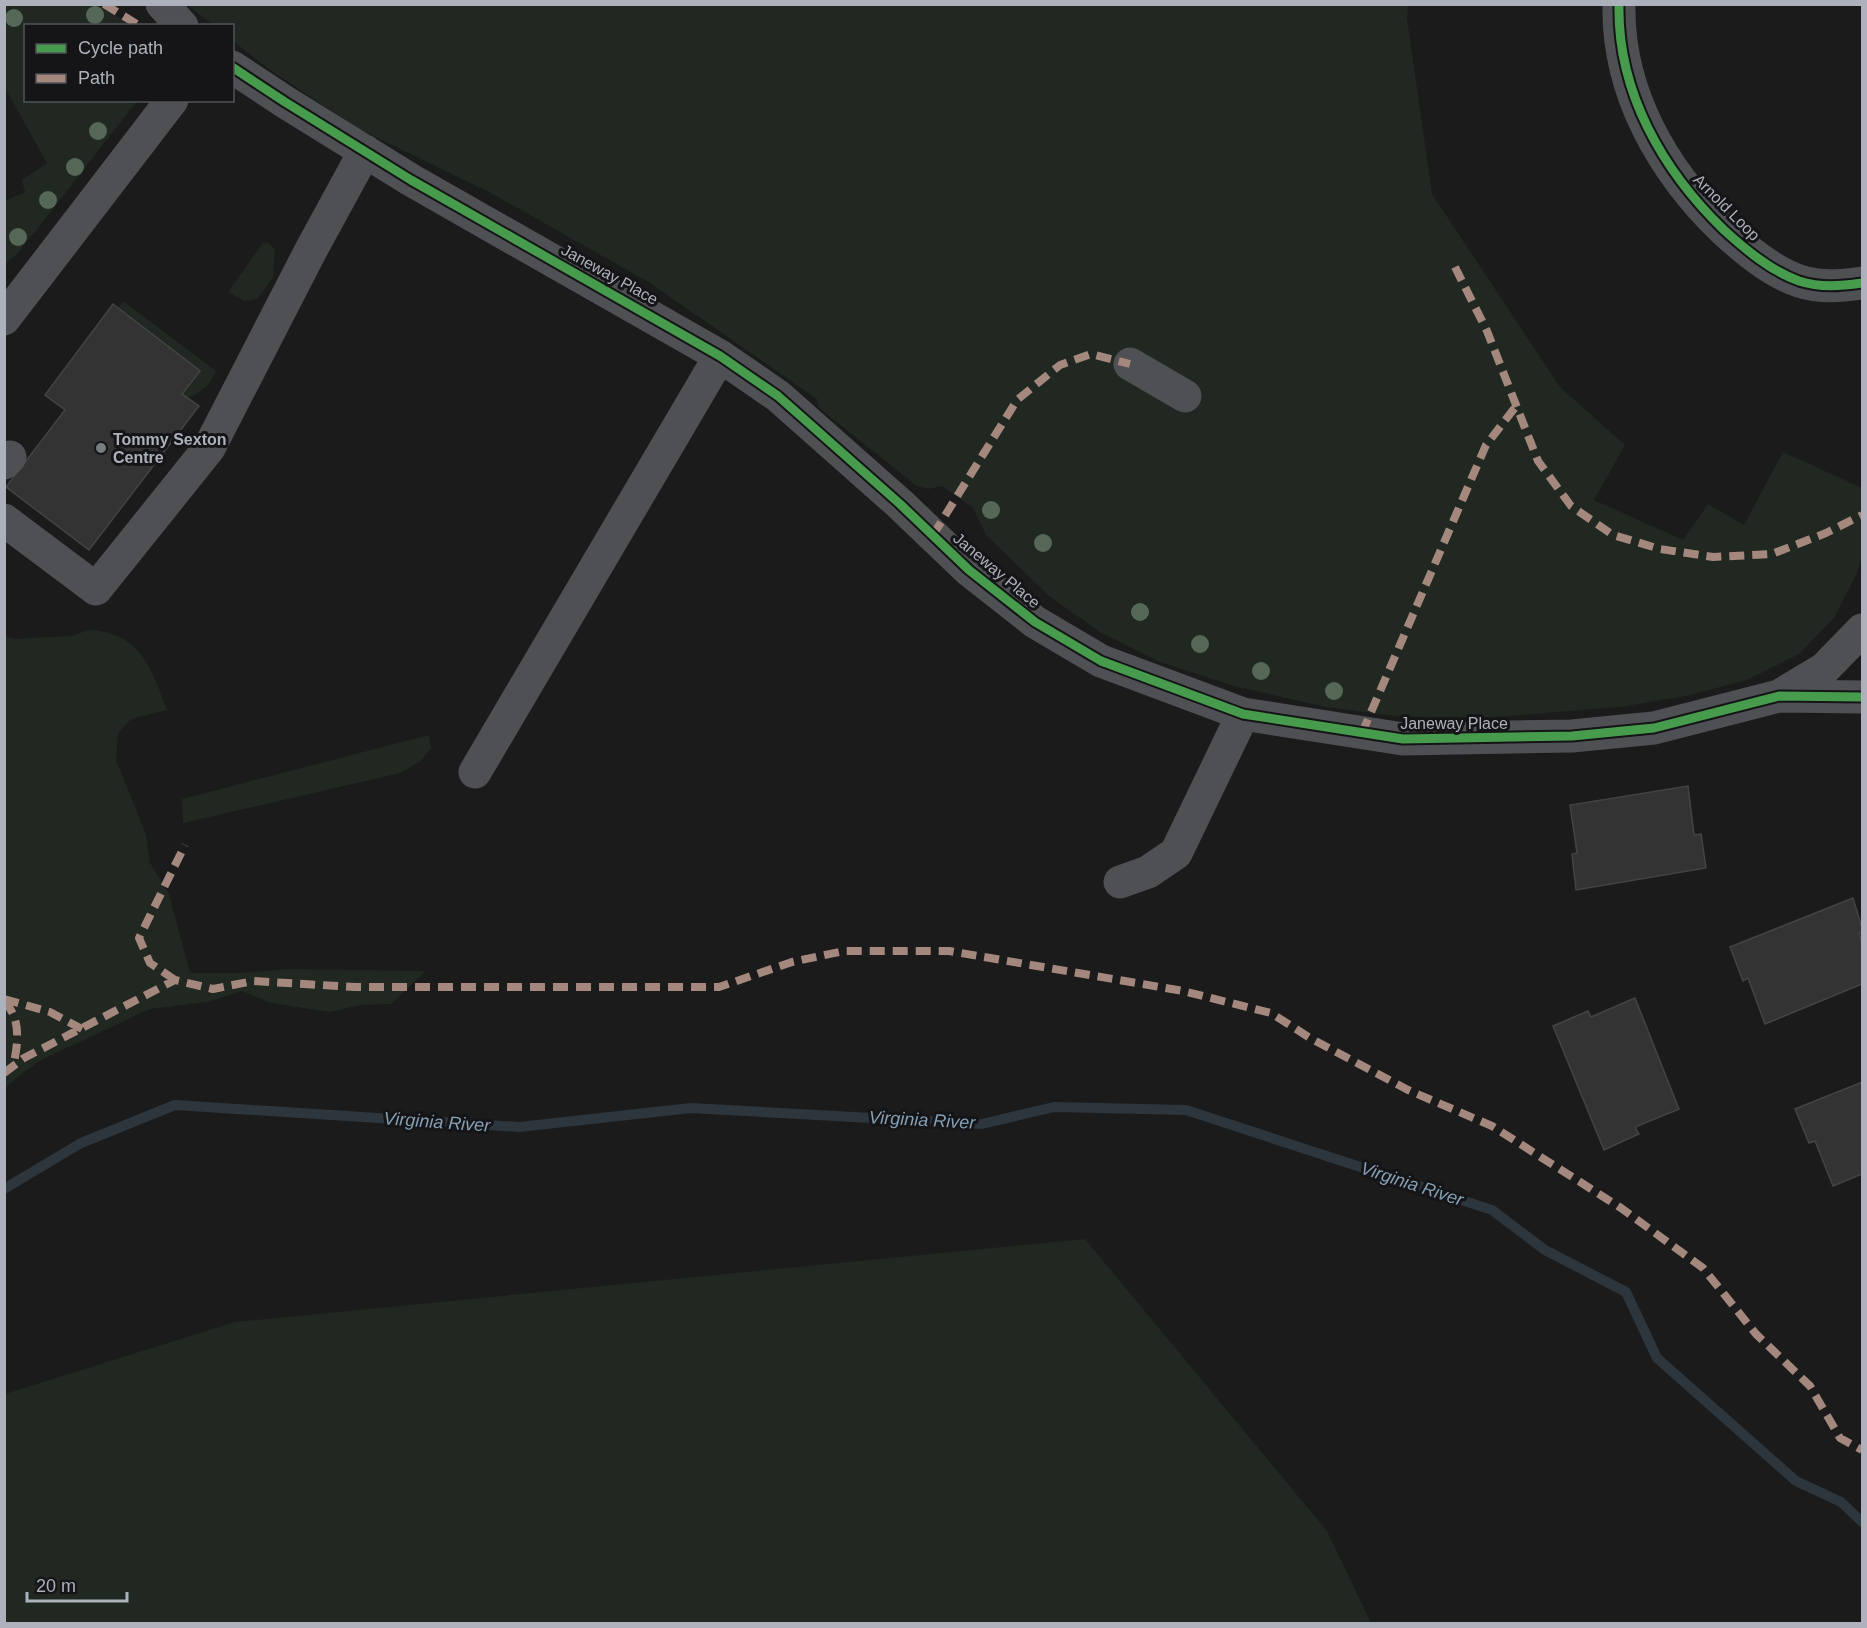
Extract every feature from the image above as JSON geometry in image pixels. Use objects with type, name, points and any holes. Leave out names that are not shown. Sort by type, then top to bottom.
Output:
[{"type":"street","points":[[162,4],[180,24]]},
{"type":"street","name":"Arnold Loop","points":[[1619,4],[1624,59],[1638,108],[1656,146],[1682,186],[1740,244],[1773,269],[1800,281],[1824,286],[1863,283]]},
{"type":"street","name":"Janeway Place","points":[[234,68],[365,151],[720,356],[778,396],[900,504],[969,570],[1035,622],[1101,661],[1243,714],[1403,739],[1572,736],[1654,728],[1779,696],[1863,697]]},
{"type":"street","points":[[4,319],[170,102]]},
{"type":"street","points":[[4,520],[96,589],[209,448],[305,260],[365,151]]},
{"type":"street","points":[[475,772],[720,356]]},
{"type":"street","points":[[1130,364],[1185,396]]},
{"type":"street","name":"Janeway Place","points":[[1779,696],[1824,669],[1863,630]]},
{"type":"street","points":[[1120,882],[1148,872],[1176,854],[1243,714]]},
{"type":"shaded area","points":[[5,4],[96,5],[131,24],[24,24],[24,102],[136,102],[16,255],[5,263],[5,201],[25,192],[22,180],[47,163],[5,88]]},
{"type":"shaded area","points":[[187,5],[1408,5],[1407,18],[1432,194],[1560,387],[1625,445],[1594,500],[1683,540],[1708,504],[1744,525],[1783,452],[1862,488],[1862,555],[1857,573],[1834,618],[1799,654],[1747,680],[1686,696],[1620,707],[1471,719],[1395,716],[1326,707],[1234,686],[1160,662],[1100,632],[1049,596],[986,535],[973,508],[942,486],[928,489],[917,486],[819,408],[817,399],[650,283],[491,193],[359,129],[270,70],[234,42],[234,24],[213,24]]},
{"type":"shaded area","points":[[263,243],[268,243],[275,249],[273,278],[257,299],[244,301],[228,292]]},
{"type":"shaded area","points":[[123,301],[216,371],[205,388],[187,398],[182,394],[200,371],[118,308]]},
{"type":"shaded area","points":[[88,630],[120,637],[141,655],[156,680],[167,710],[131,719],[118,733],[116,760],[146,834],[150,863],[169,894],[190,973],[242,973],[286,969],[426,971],[391,1004],[360,1005],[330,1012],[271,1003],[242,991],[207,1002],[150,1009],[39,1061],[5,1087],[5,636],[13,639],[72,636]]},
{"type":"shaded area","points":[[429,735],[431,748],[421,761],[400,773],[183,823],[182,799]]},
{"type":"shaded area","points":[[1085,1239],[1327,1531],[1371,1623],[5,1623],[5,1394],[235,1322]]},
{"type":"building","name":"Tommy Sexton Centre","points":[[113,304],[200,371],[182,394],[199,406],[89,550],[6,487],[65,410],[45,395]]},
{"type":"building","points":[[1688,786],[1694,835],[1701,834],[1706,868],[1576,890],[1572,854],[1577,853],[1570,805]]},
{"type":"building","points":[[1853,898],[1862,928],[1862,932],[1859,933],[1862,942],[1862,984],[1765,1024],[1748,978],[1743,981],[1730,947]]},
{"type":"building","points":[[1635,998],[1679,1109],[1635,1127],[1639,1134],[1604,1150],[1553,1026],[1588,1011],[1591,1017]]},
{"type":"building","points":[[1862,1082],[1862,1174],[1833,1186],[1815,1141],[1809,1143],[1795,1109]]},
{"type":"waterway","name":"Virginia River","points":[[4,1189],[81,1143],[175,1105],[519,1127],[691,1108],[982,1124],[1054,1107],[1186,1110],[1492,1210],[1545,1250],[1626,1292],[1657,1358],[1796,1481],[1841,1502],[1862,1522]]},
{"type":"marked path","points":[[104,4],[137,24]]},
{"type":"marked path","points":[[1455,267],[1487,331],[1538,461],[1571,506],[1613,535],[1660,549],[1713,557],[1772,554],[1826,533],[1862,515]]},
{"type":"marked path","points":[[933,535],[1017,400],[1060,365],[1091,354],[1130,364]]},
{"type":"marked path","points":[[1362,733],[1486,445],[1517,405]]},
{"type":"marked path","points":[[175,980],[150,963],[139,938],[185,845]]},
{"type":"marked path","points":[[4,1073],[24,1058],[175,980],[213,989],[253,981],[355,987],[719,987],[792,962],[844,951],[949,951],[1183,991],[1271,1013],[1310,1038],[1408,1090],[1492,1126],[1621,1208],[1703,1268],[1756,1334],[1810,1386],[1840,1438],[1862,1450]]},
{"type":"marked path","points":[[4,999],[50,1012],[82,1029]]},
{"type":"marked path","points":[[4,1001],[10,1008],[16,1024],[17,1041],[13,1067]]},
{"type":"cycle path","points":[[1619,4],[1620,37],[1635,99],[1663,156],[1702,207],[1750,252],[1789,277],[1823,286],[1862,283]]},
{"type":"cycle path","points":[[234,68],[411,180],[720,356],[778,396],[900,504],[969,570],[1035,622],[1101,661],[1243,714],[1403,739],[1572,736],[1654,728],[1779,696],[1862,697]]},
{"type":"place","name":"Tommy Sexton Centre","points":[[101,448]]}]
